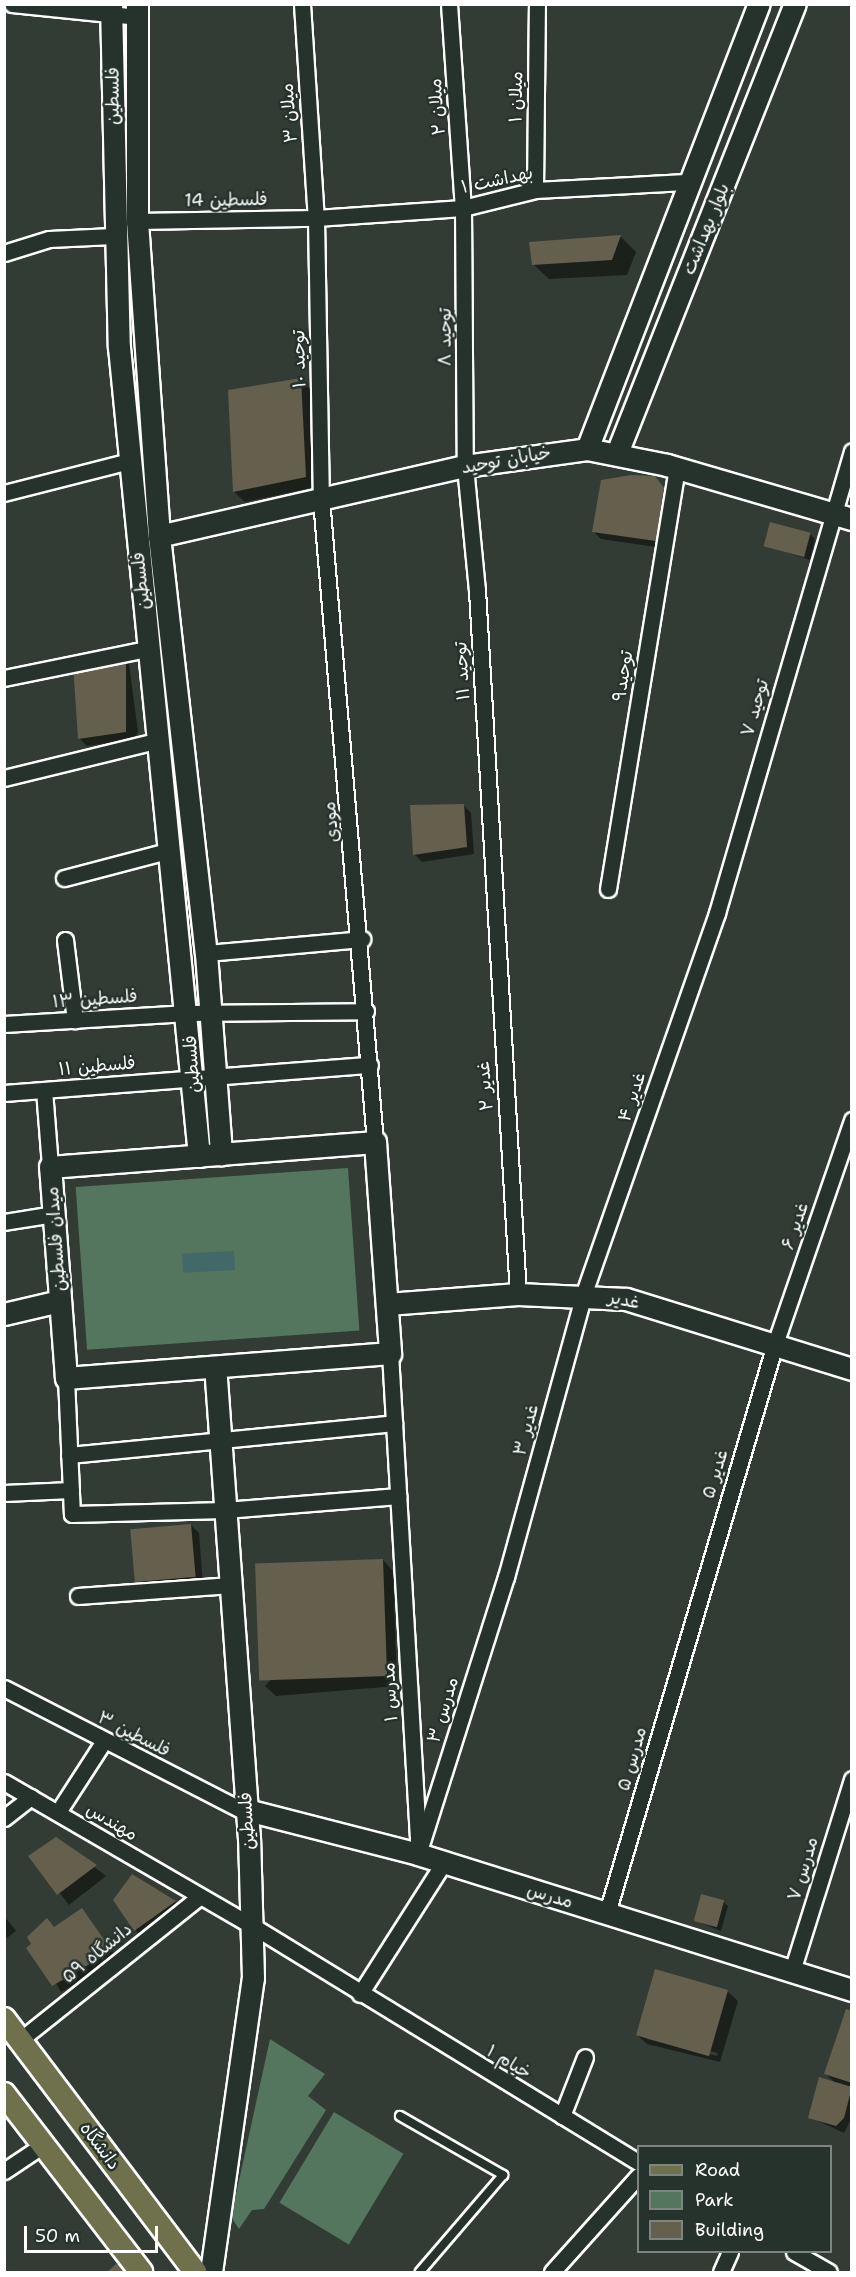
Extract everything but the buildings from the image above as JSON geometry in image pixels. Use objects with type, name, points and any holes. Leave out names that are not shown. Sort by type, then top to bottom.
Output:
[{"type":"main road","name":"دانشگاه","points":[[4,2019],[195,2272]]},
{"type":"main road","points":[[4,2094],[141,2272]]},
{"type":"street","points":[[12,4],[137,11]]},
{"type":"street","name":"میلان ۳","points":[[302,4],[316,218]]},
{"type":"street","name":"میلان ۲","points":[[449,4],[463,208]]},
{"type":"street","name":"میلان ۱","points":[[535,190],[537,4]]},
{"type":"street","name":"بلوار بهداشت","points":[[587,449],[686,182],[759,4]]},
{"type":"street","name":"بلوار بهداشت","points":[[617,453],[795,4]]},
{"type":"street","name":"فلسطین","points":[[112,11],[113,236],[119,346],[167,851],[188,1013],[199,1156]]},
{"type":"street","name":"فلسطین","points":[[137,11],[137,221],[159,536],[206,953],[220,1154]]},
{"type":"street","name":"بهداشت ۱","points":[[316,218],[463,208],[535,190],[686,182]]},
{"type":"street","name":"توحید ۸","points":[[463,208],[465,466]]},
{"type":"street","name":"فلسطین 14","points":[[137,221],[316,218]]},
{"type":"street","name":"توحید ۱۰","points":[[316,218],[321,499]]},
{"type":"street","points":[[4,253],[49,239],[113,236]]},
{"type":"street","points":[[119,346],[146,345]]},
{"type":"street","name":"خیابان توحید","points":[[159,536],[465,466],[587,449],[617,453],[677,468],[852,519]]},
{"type":"street","name":"توحید ۷","points":[[717,913],[830,513],[852,451]]},
{"type":"street","points":[[4,493],[130,461]]},
{"type":"street","name":"توحید ۱۱","points":[[465,466],[477,590],[491,875]]},
{"type":"street","name":"توحید۹","points":[[608,889],[677,468]]},
{"type":"street","name":"مودی","points":[[321,499],[362,939],[375,1142]]},
{"type":"street","points":[[4,678],[147,649]]},
{"type":"street","points":[[4,778],[156,741]]},
{"type":"street","points":[[64,878],[167,851]]},
{"type":"street","name":"غدیر ۲","points":[[491,875],[518,1294]]},
{"type":"street","name":"غدیر ۴","points":[[584,1293],[717,913]]},
{"type":"street","points":[[206,953],[362,939]]},
{"type":"street","points":[[65,940],[75,1020]]},
{"type":"street","name":"فلسطین ۱۳","points":[[4,1024],[188,1013],[366,1011]]},
{"type":"street","name":"فلسطین ۱۱","points":[[4,1093],[370,1065]]},
{"type":"street","points":[[44,1090],[50,1167]]},
{"type":"street","name":"غدیر ۶","points":[[775,1344],[852,1120]]},
{"type":"street","points":[[375,1142],[390,1353],[66,1378],[72,1514],[225,1510],[398,1496]]},
{"type":"street","name":"میدان فلسطین","points":[[66,1378],[50,1167],[375,1142]]},
{"type":"street","points":[[4,1222],[54,1214]]},
{"type":"street","name":"غدیر","points":[[387,1304],[518,1294],[584,1293],[626,1299],[852,1369]]},
{"type":"street","name":"غدیر ۳","points":[[506,1577],[584,1293]]},
{"type":"street","points":[[4,1314],[60,1300]]},
{"type":"street","name":"غدیر ۵","points":[[693,1616],[775,1344]]},
{"type":"street","name":"مدرس ۱","points":[[390,1353],[418,1854]]},
{"type":"street","name":"فلسطین","points":[[211,2272],[253,1978],[247,1811],[215,1367]]},
{"type":"street","points":[[69,1455],[220,1443],[394,1423]]},
{"type":"street","points":[[4,1494],[71,1490]]},
{"type":"street","name":"مدرس ۳","points":[[418,1854],[506,1577]]},
{"type":"street","points":[[78,1596],[231,1585]]},
{"type":"street","name":"مدرس ۵","points":[[607,1913],[693,1616]]},
{"type":"street","name":"فلسطین ۳","points":[[4,1688],[247,1811]]},
{"type":"street","points":[[58,1812],[104,1740]]},
{"type":"street","name":"مدرس ۷","points":[[792,1971],[852,1779]]},
{"type":"street","name":"مهندس","points":[[4,1782],[199,1897],[251,1925]]},
{"type":"street","points":[[4,1818],[31,1797]]},
{"type":"street","name":"مدرس","points":[[247,1811],[418,1854],[852,1990]]},
{"type":"street","points":[[360,1994],[444,1862]]},
{"type":"street","name":"دانشگاه ۵۹","points":[[20,2040],[199,1897]]},
{"type":"street","name":"خیام ۱","points":[[251,1925],[360,1994],[637,2161]]},
{"type":"street","points":[[562,2116],[585,2057]]},
{"type":"street","points":[[4,2171],[43,2145]]},
{"type":"street","points":[[552,2272],[637,2178]]},
{"type":"street","points":[[721,2272],[730,2253]]},
{"type":"street","points":[[795,2253],[822,2271]]},
{"type":"lane","points":[[400,2116],[503,2175],[420,2272]]},
{"type":"green space","points":[[348,1168],[359,1331],[87,1350],[76,1187]]},
{"type":"green space","points":[[270,2039],[325,2074],[308,2096],[326,2110],[264,2209],[252,2210],[239,2229],[231,2217]]},
{"type":"green space","points":[[334,2112],[403,2154],[349,2245],[279,2203]]},
{"type":"water","points":[[234,1251],[235,1270],[183,1273],[182,1254]]}]
